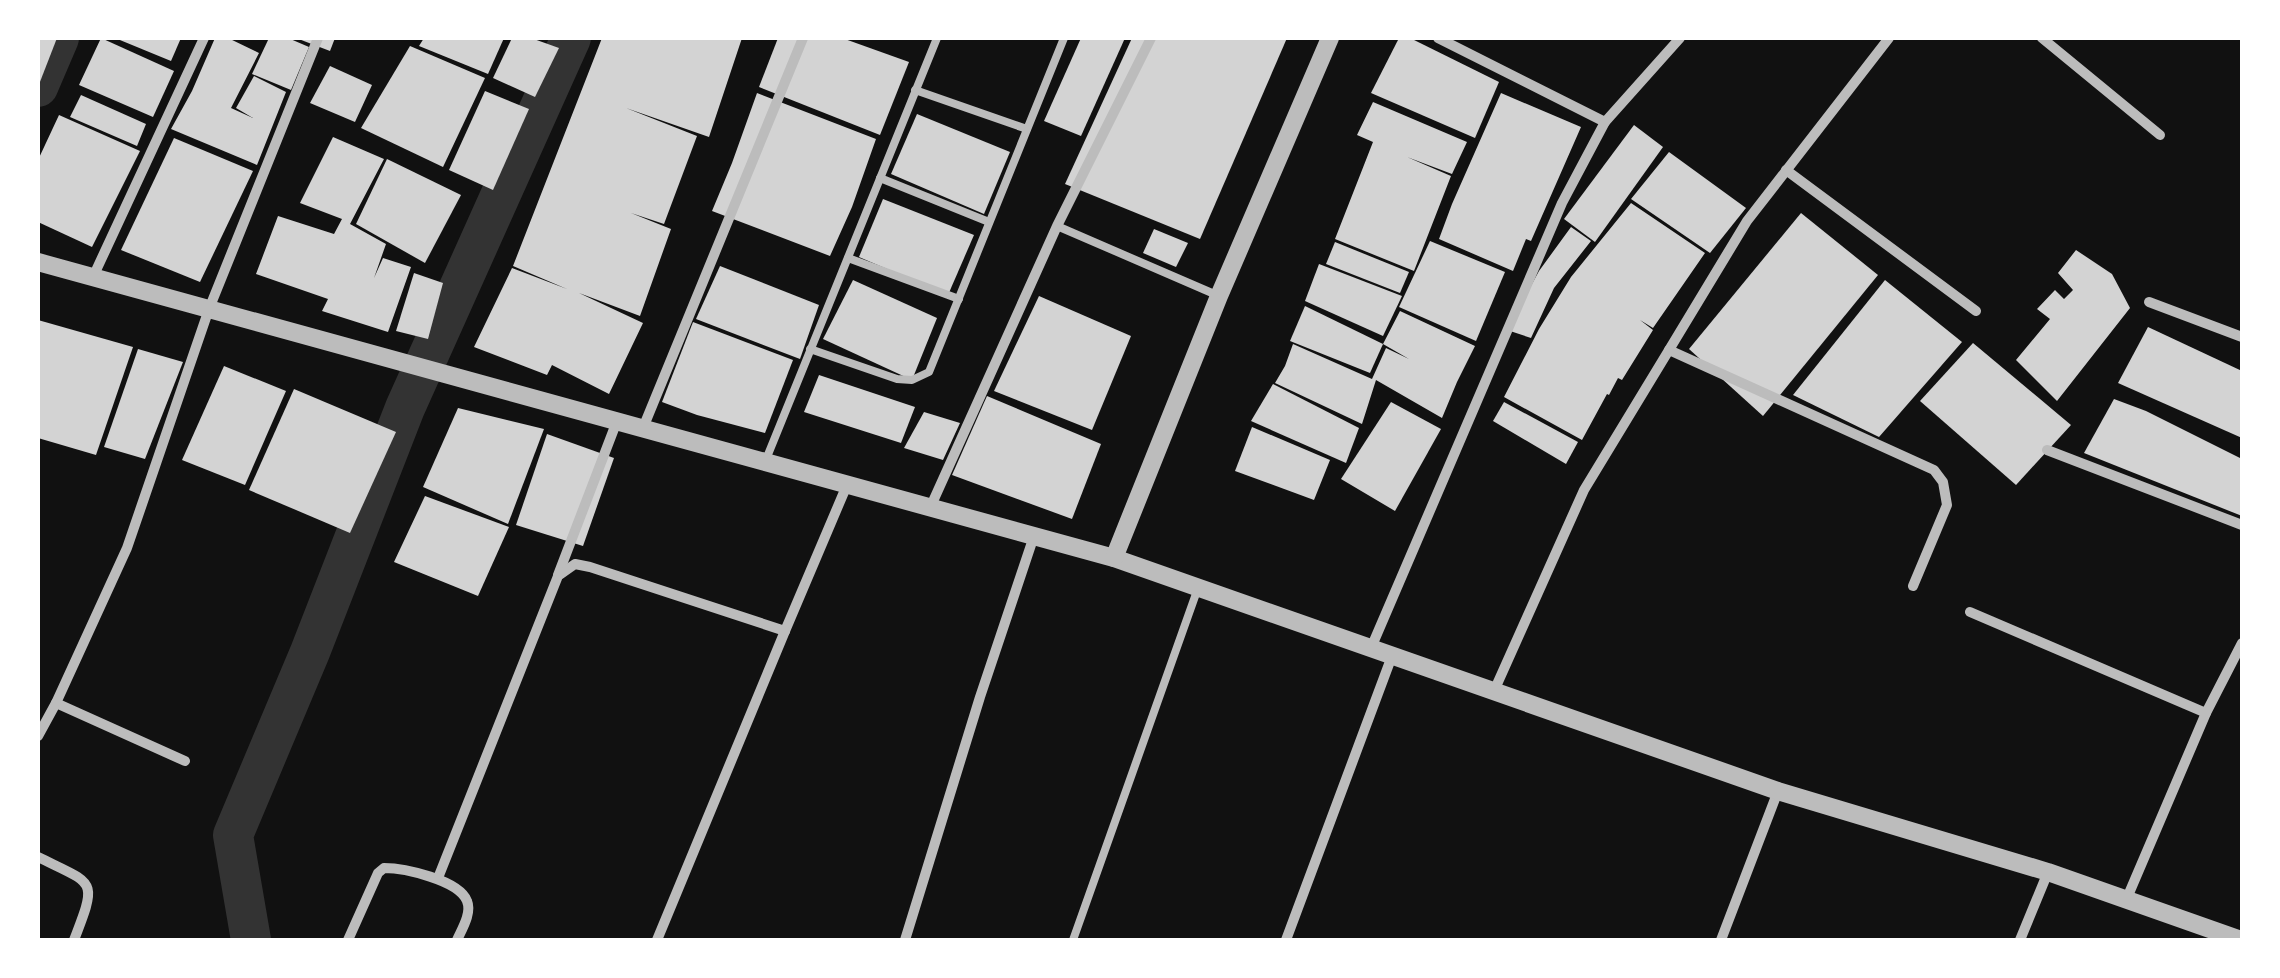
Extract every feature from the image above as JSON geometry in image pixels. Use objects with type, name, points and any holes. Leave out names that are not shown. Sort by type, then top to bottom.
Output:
[{"type":"street","points":[[93,277],[204,38]]},
{"type":"street","points":[[38,736],[127,548],[209,309],[318,38]]},
{"type":"street","points":[[642,428],[803,38]]},
{"type":"street","points":[[930,508],[1057,226],[1152,38]]},
{"type":"street","points":[[1114,558],[1218,296],[1330,38]]},
{"type":"street","points":[[1438,38],[1605,122]]},
{"type":"street","points":[[1371,648],[1562,203],[1605,122],[1680,38]]},
{"type":"street","points":[[1494,691],[1584,490],[1747,221],[1889,38]]},
{"type":"street","points":[[2042,38],[2160,134]]},
{"type":"street","points":[[1786,170],[1976,311]]},
{"type":"street","points":[[38,262],[1114,558],[1778,791],[2048,872],[2241,940]]},
{"type":"street","points":[[2149,302],[2242,337]]},
{"type":"street","points":[[1669,350],[1934,470],[1948,505],[1912,586]]},
{"type":"street","points":[[438,878],[617,421]]},
{"type":"street","points":[[2047,450],[2242,525]]},
{"type":"street","points":[[657,940],[847,485]]},
{"type":"street","points":[[905,940],[1034,536]]},
{"type":"street","points":[[558,576],[574,564],[590,567],[785,631]]},
{"type":"street","points":[[1970,612],[2206,713]]},
{"type":"street","points":[[2127,898],[2206,713],[2242,643]]},
{"type":"street","points":[[1286,940],[1392,656]]},
{"type":"street","points":[[56,703],[185,761]]},
{"type":"street","points":[[1721,940],[1778,791]]},
{"type":"street","points":[[38,857],[84,880],[90,889],[74,940]]},
{"type":"street","points":[[348,940],[378,873],[384,868],[438,878],[461,893],[468,903],[467,918],[457,940]]},
{"type":"street","points":[[2020,940],[2048,872]]},
{"type":"lane","points":[[765,462],[936,38]]},
{"type":"lane","points":[[810,349],[897,379],[912,380],[929,372],[1064,38]]},
{"type":"lane","points":[[915,90],[1027,129]]},
{"type":"lane","points":[[880,178],[989,222]]},
{"type":"lane","points":[[1057,226],[1218,296]]},
{"type":"lane","points":[[848,258],[958,299]]},
{"type":"lane","points":[[1073,940],[1198,588]]},
{"type":"building","points":[[38,38],[57,38],[38,87]]},
{"type":"building","points":[[101,38],[174,71],[153,117],[79,85]]},
{"type":"building","points":[[115,38],[181,38],[171,61]]},
{"type":"building","points":[[215,38],[228,38],[259,53],[231,108],[253,118],[236,108],[254,76],[286,92],[257,165],[171,129]]},
{"type":"building","points":[[269,38],[288,38],[309,47],[291,90],[252,74]]},
{"type":"building","points":[[296,38],[335,38],[330,51]]},
{"type":"building","points":[[424,38],[504,38],[488,74],[419,46]]},
{"type":"building","points":[[512,38],[531,38],[559,48],[535,97],[493,78]]},
{"type":"building","points":[[602,38],[742,38],[709,137],[626,108],[697,136],[664,224],[631,213],[671,229],[640,316],[579,293],[643,323],[609,394],[552,365],[547,375],[474,347],[512,268],[567,289],[513,266]]},
{"type":"building","points":[[778,38],[842,38],[909,62],[880,135],[759,87]]},
{"type":"building","points":[[1081,38],[1125,38],[1081,136],[1044,121]]},
{"type":"building","points":[[1132,38],[1287,38],[1200,239],[1065,184]]},
{"type":"building","points":[[1399,38],[1410,38],[1499,82],[1475,138],[1371,93]]},
{"type":"building","points":[[410,46],[485,78],[443,167],[361,128]]},
{"type":"building","points":[[330,66],[372,85],[355,122],[310,103]]},
{"type":"building","points":[[485,91],[529,109],[493,190],[449,170]]},
{"type":"building","points":[[757,93],[876,139],[830,256],[712,211]]},
{"type":"building","points":[[1501,93],[1581,127],[1531,241],[1526,239],[1513,271],[1439,239]]},
{"type":"building","points":[[81,95],[146,124],[137,146],[70,117]]},
{"type":"building","points":[[1373,102],[1467,142],[1452,174],[1407,157],[1451,176],[1414,271],[1335,239],[1373,142],[1357,135]]},
{"type":"building","points":[[917,114],[1010,152],[984,214],[891,174]]},
{"type":"building","points":[[59,115],[140,151],[92,247],[38,222],[38,160]]},
{"type":"building","points":[[1634,125],[1663,147],[1595,242],[1564,219]]},
{"type":"building","points":[[333,137],[384,159],[350,224],[386,244],[374,278],[383,258],[411,267],[388,332],[322,311],[328,299],[256,274],[278,216],[334,234],[342,219],[300,203]]},
{"type":"building","points":[[174,138],[253,171],[200,282],[121,250]]},
{"type":"building","points":[[1669,152],[1746,208],[1710,253],[1631,199]]},
{"type":"building","points":[[387,159],[461,195],[425,263],[356,224]]},
{"type":"building","points":[[883,199],[974,235],[948,295],[859,257]]},
{"type":"building","points":[[1631,203],[1705,253],[1653,328],[1640,320],[1653,330],[1622,380],[1618,378],[1607,394],[1582,440],[1504,397],[1571,277]]},
{"type":"building","points":[[1801,213],[1878,275],[1763,416],[1689,349]]},
{"type":"building","points":[[1571,227],[1591,241],[1554,288],[1531,338],[1507,330],[1539,271]]},
{"type":"building","points":[[1154,229],[1188,243],[1176,267],[1143,253]]},
{"type":"building","points":[[1430,241],[1505,272],[1476,341],[1399,307]]},
{"type":"building","points":[[1335,242],[1409,272],[1400,293],[1326,264]]},
{"type":"building","points":[[2076,250],[2112,274],[2130,308],[2057,401],[2016,360],[2050,319],[2037,309],[2055,290],[2064,299],[2073,290],[2058,273]]},
{"type":"building","points":[[1319,264],[1402,296],[1383,336],[1305,301]]},
{"type":"building","points":[[720,266],[819,305],[800,359],[696,319]]},
{"type":"building","points":[[414,273],[443,283],[428,339],[396,331]]},
{"type":"building","points":[[853,280],[937,318],[912,380],[823,339]]},
{"type":"building","points":[[1885,280],[1962,342],[1879,437],[1793,395]]},
{"type":"building","points":[[1039,296],[1131,336],[1092,430],[994,391]]},
{"type":"building","points":[[1305,306],[1383,344],[1370,373],[1290,341]]},
{"type":"building","points":[[1400,311],[1475,346],[1442,418],[1376,380],[1362,424],[1275,383],[1293,344],[1372,379],[1386,348],[1409,359],[1383,344]]},
{"type":"building","points":[[38,320],[133,347],[96,455],[38,438]]},
{"type":"building","points":[[693,322],[793,360],[765,433],[662,402]]},
{"type":"building","points":[[2148,327],[2242,371],[2242,438],[2118,383]]},
{"type":"building","points":[[1973,343],[2071,425],[2016,485],[1920,401]]},
{"type":"building","points":[[138,349],[183,362],[145,459],[104,447]]},
{"type":"building","points":[[224,366],[286,391],[245,485],[182,460]]},
{"type":"building","points":[[819,375],[915,407],[901,443],[804,412]]},
{"type":"building","points":[[1273,384],[1359,428],[1346,463],[1251,421]]},
{"type":"building","points":[[294,389],[396,432],[350,533],[249,490]]},
{"type":"building","points":[[987,396],[1101,444],[1072,519],[952,475]]},
{"type":"building","points":[[2114,399],[2242,459],[2242,516],[2084,453]]},
{"type":"building","points":[[1391,402],[1441,429],[1395,511],[1341,479]]},
{"type":"building","points":[[1504,402],[1578,442],[1566,464],[1493,421]]},
{"type":"building","points":[[458,408],[544,429],[508,524],[423,487]]},
{"type":"building","points":[[924,412],[960,423],[943,460],[904,448]]},
{"type":"building","points":[[1252,427],[1330,460],[1314,500],[1235,471]]},
{"type":"building","points":[[547,434],[614,458],[583,546],[516,525]]},
{"type":"building","points":[[425,496],[509,527],[478,596],[394,562]]},
{"type":"waterway","points":[[38,87],[59,38]]},
{"type":"waterway","points":[[251,940],[233,835],[310,652],[405,408],[571,38]]}]
